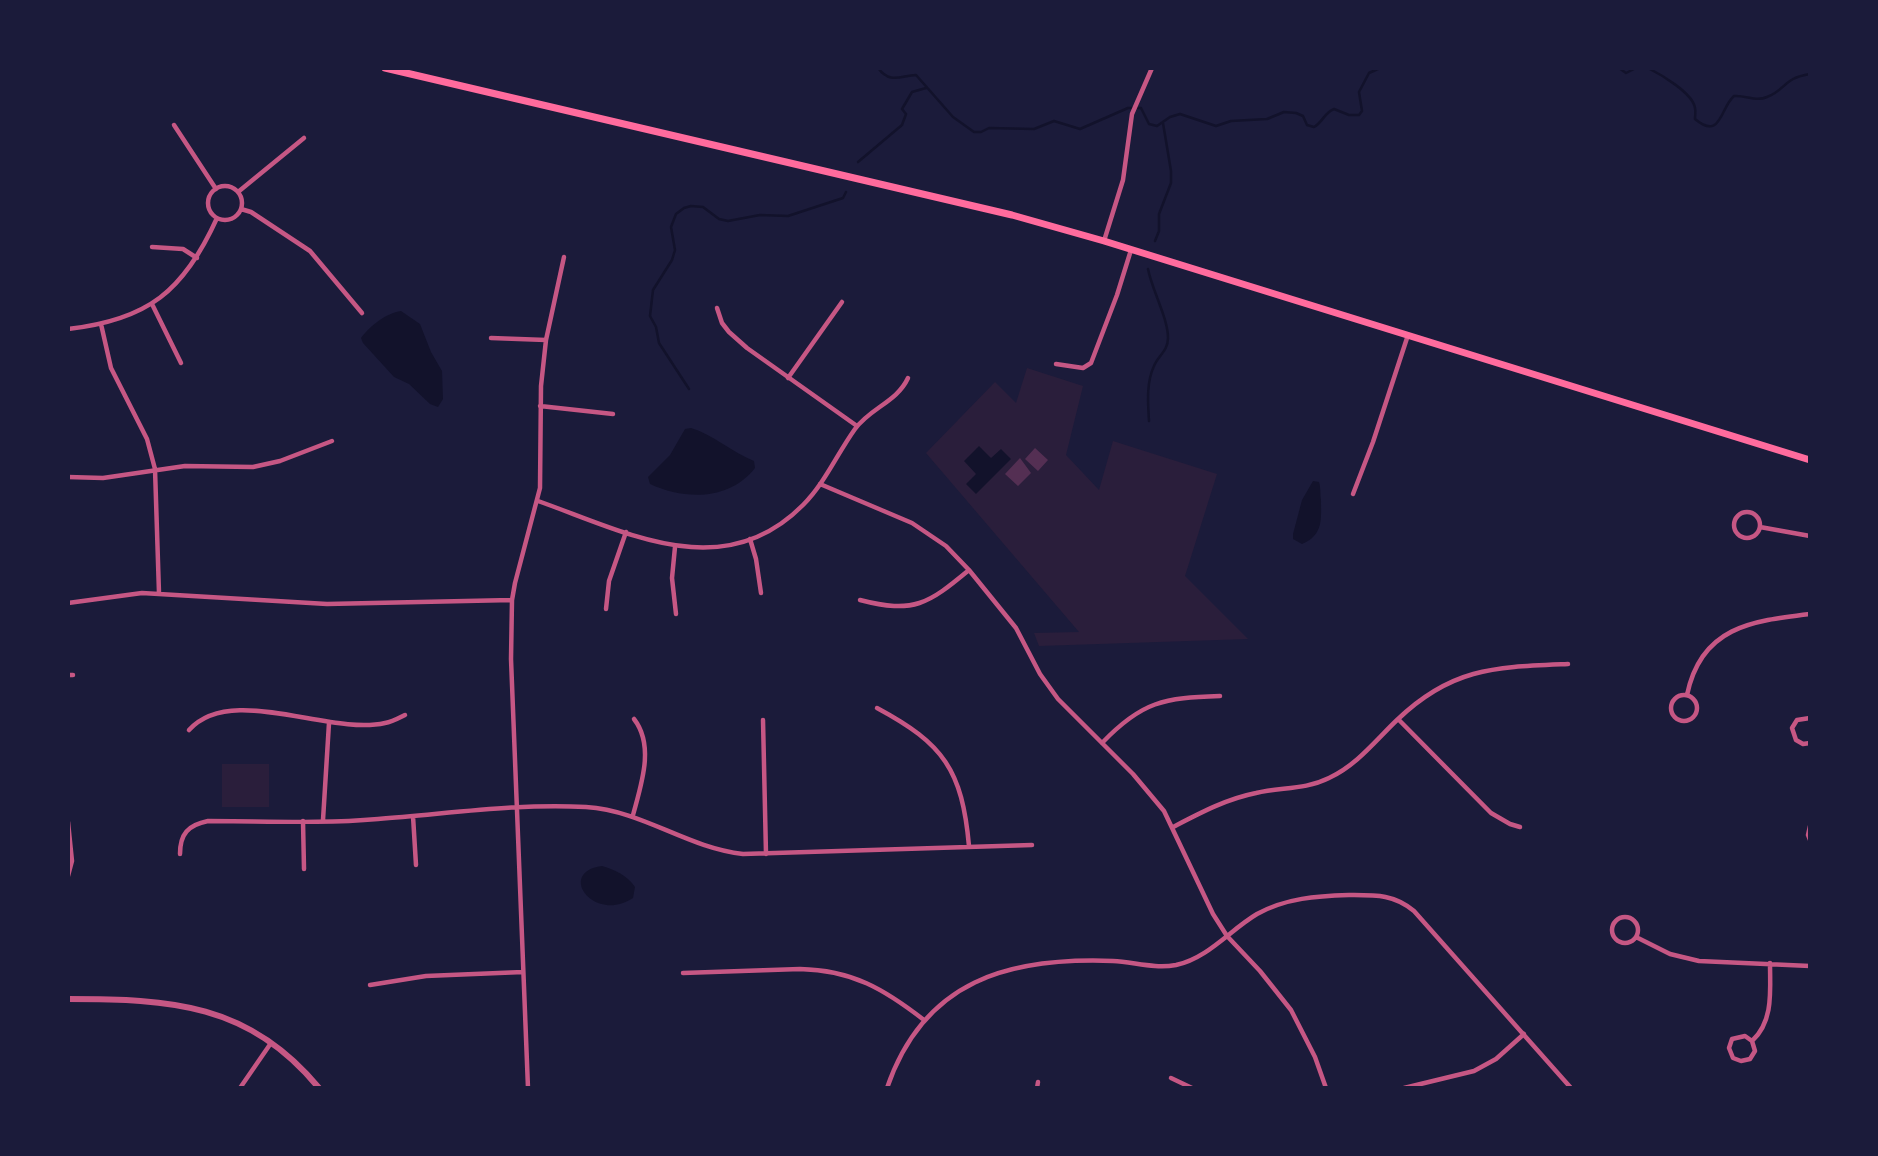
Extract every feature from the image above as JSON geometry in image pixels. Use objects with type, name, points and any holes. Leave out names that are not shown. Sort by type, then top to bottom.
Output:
[{"type":"main road","points":[[385,68],[958,201],[1104,241],[1810,460]]},
{"type":"street","points":[[1104,241],[1123,180],[1132,114],[1152,68]]},
{"type":"street","points":[[174,125],[216,189]]},
{"type":"street","points":[[238,192],[304,138]]},
{"type":"street","points":[[226,187],[238,192],[241,209],[233,218],[217,218],[212,215],[208,205],[211,194],[216,189],[226,187]]},
{"type":"street","points":[[241,209],[251,212],[310,251],[362,313]]},
{"type":"street","points":[[68,329],[127,317],[152,304],[173,288],[197,258],[217,218]]},
{"type":"street","points":[[152,247],[183,249],[197,258]]},
{"type":"street","points":[[1056,363],[1083,368],[1091,363],[1131,250]]},
{"type":"street","points":[[527,1088],[511,659],[512,600],[519,563],[538,501],[540,406],[546,340],[564,257]]},
{"type":"street","points":[[788,378],[842,302]]},
{"type":"street","points":[[152,304],[181,363]]},
{"type":"street","points":[[717,308],[729,332],[788,378],[857,426]]},
{"type":"street","points":[[101,324],[111,368],[147,439],[155,469],[159,593]]},
{"type":"street","points":[[1353,494],[1408,335]]},
{"type":"street","points":[[491,338],[546,340]]},
{"type":"street","points":[[538,501],[626,533],[675,547],[714,547],[750,539],[786,519],[804,504],[857,426],[869,413],[897,394],[908,378]]},
{"type":"street","points":[[540,406],[613,415]]},
{"type":"street","points":[[68,477],[103,478],[185,466],[253,467],[280,461],[332,440]]},
{"type":"street","points":[[820,484],[842,496],[912,523],[946,546],[969,570],[1017,628],[1048,687],[1153,796],[1173,827],[1213,914],[1227,936],[1291,1010],[1315,1057],[1326,1088]]},
{"type":"street","points":[[1747,512],[1757,517],[1760,527],[1756,534],[1744,539],[1736,533],[1733,526],[1736,516],[1747,512]]},
{"type":"street","points":[[1760,527],[1810,536]]},
{"type":"street","points":[[606,609],[609,581],[626,533]]},
{"type":"street","points":[[750,539],[761,593]]},
{"type":"street","points":[[675,547],[672,578],[676,614]]},
{"type":"street","points":[[860,600],[891,607],[914,605],[941,593],[969,570]]},
{"type":"street","points":[[68,603],[123,594],[159,593],[327,604],[512,600]]},
{"type":"street","points":[[1687,695],[1701,657],[1724,635],[1752,622],[1810,614]]},
{"type":"street","points":[[1173,827],[1211,807],[1243,796],[1297,789],[1332,777],[1360,758],[1398,719],[1443,685],[1475,673],[1511,666],[1568,664]]},
{"type":"street","points":[[1687,695],[1696,701],[1697,712],[1692,720],[1681,721],[1673,715],[1671,707],[1675,699],[1687,695]]},
{"type":"street","points":[[1102,743],[1126,720],[1146,707],[1179,697],[1220,696]]},
{"type":"street","points":[[877,708],[919,732],[944,759],[954,776],[966,810],[969,846]]},
{"type":"street","points":[[189,730],[197,721],[211,715],[246,710],[329,723],[383,724],[405,715]]},
{"type":"street","points":[[1810,718],[1797,720],[1792,728],[1796,740],[1803,744],[1810,743]]},
{"type":"street","points":[[633,815],[643,779],[645,750],[641,728],[634,719]]},
{"type":"street","points":[[1398,719],[1491,813],[1520,827]]},
{"type":"street","points":[[763,720],[766,853]]},
{"type":"street","points":[[323,821],[329,723]]},
{"type":"street","points":[[180,854],[180,844],[185,831],[208,821],[358,821],[517,809],[585,807],[633,815],[712,849],[743,854],[1032,845]]},
{"type":"street","points":[[413,816],[416,865]]},
{"type":"street","points":[[303,821],[304,869]]},
{"type":"street","points":[[68,822],[72,861],[68,876]]},
{"type":"street","points":[[1810,826],[1810,840]]},
{"type":"street","points":[[887,1088],[899,1059],[924,1020],[961,990],[1004,970],[1054,962],[1113,961],[1146,966],[1176,965],[1203,953],[1256,915],[1296,899],[1383,895],[1396,898],[1414,911],[1571,1088]]},
{"type":"street","points":[[1625,917],[1632,919],[1638,928],[1636,937],[1629,942],[1617,940],[1612,931],[1616,920],[1625,917]]},
{"type":"street","points":[[1636,937],[1670,954],[1699,961],[1810,966]]},
{"type":"street","points":[[1752,1041],[1763,1028],[1767,1018],[1770,963]]},
{"type":"street","points":[[683,973],[810,969],[839,973],[877,987],[924,1020]]},
{"type":"street","points":[[370,985],[426,976],[523,972]]},
{"type":"street","points":[[68,999],[132,999],[177,1004],[231,1020],[271,1043],[319,1088]]},
{"type":"street","points":[[1404,1088],[1474,1071],[1496,1059],[1524,1034]]},
{"type":"street","points":[[1745,1036],[1752,1041],[1755,1051],[1750,1059],[1741,1062],[1733,1058],[1729,1048],[1732,1040],[1745,1036]]},
{"type":"street","points":[[240,1088],[271,1043]]},
{"type":"street","points":[[1171,1077],[1192,1088]]},
{"type":"shaded area","points":[[401,311],[420,324],[442,371],[443,399],[438,407],[430,404],[409,384],[394,377],[361,338],[379,321]]},
{"type":"shaded area","points":[[1027,368],[1083,386],[1066,455],[1099,490],[1113,441],[1217,474],[1185,576],[1248,639],[1039,646],[1034,633],[1079,632],[926,453],[995,382],[1016,403]]},
{"type":"shaded area","points":[[691,428],[707,434],[754,461],[755,468],[733,487],[720,492],[692,495],[650,484],[648,477],[670,455],[685,429]]},
{"type":"shaded area","points":[[979,446],[991,458],[1001,449],[1011,459],[976,494],[966,484],[976,474],[964,461]]},
{"type":"shaded area","points":[[1313,481],[1320,484],[1320,525],[1314,536],[1302,544],[1293,539],[1293,534],[1302,500]]},
{"type":"shaded area","points":[[222,764],[269,764],[269,807],[222,807]]},
{"type":"shaded area","points":[[602,866],[612,869],[632,883],[635,887],[633,898],[619,904],[605,905],[586,894],[581,886],[582,877],[589,870]]},
{"type":"building","points":[[1035,448],[1048,460],[1038,471],[1025,459]]},
{"type":"building","points":[[1020,458],[1031,473],[1018,486],[1005,474]]},
{"type":"waterway","points":[[878,68],[891,78],[916,75],[953,117],[974,132],[989,128],[1034,129],[1054,121],[1080,129],[1128,108],[1141,108],[1149,124],[1157,126],[1180,114],[1216,126],[1231,121],[1267,119],[1284,112],[1303,116],[1307,125],[1314,127],[1334,109],[1349,115],[1359,115],[1362,111],[1359,92],[1369,73],[1380,68]]},
{"type":"waterway","points":[[1619,68],[1626,73],[1636,68]]},
{"type":"waterway","points":[[1648,68],[1682,90],[1693,102],[1695,119],[1710,126],[1715,125],[1734,96],[1763,98],[1795,78],[1810,74]]},
{"type":"waterway","points":[[858,162],[902,125],[906,114],[902,109],[912,92],[926,88]]},
{"type":"waterway","points":[[1155,241],[1159,231],[1159,214],[1171,183],[1163,123]]},
{"type":"waterway","points":[[689,389],[659,343],[656,327],[650,316],[653,290],[672,260],[675,250],[671,227],[676,214],[691,206],[703,207],[719,219],[728,221],[760,215],[788,216],[843,198],[846,192]]},
{"type":"waterway","points":[[1148,269],[1168,338],[1151,373],[1148,394],[1149,421]]}]
